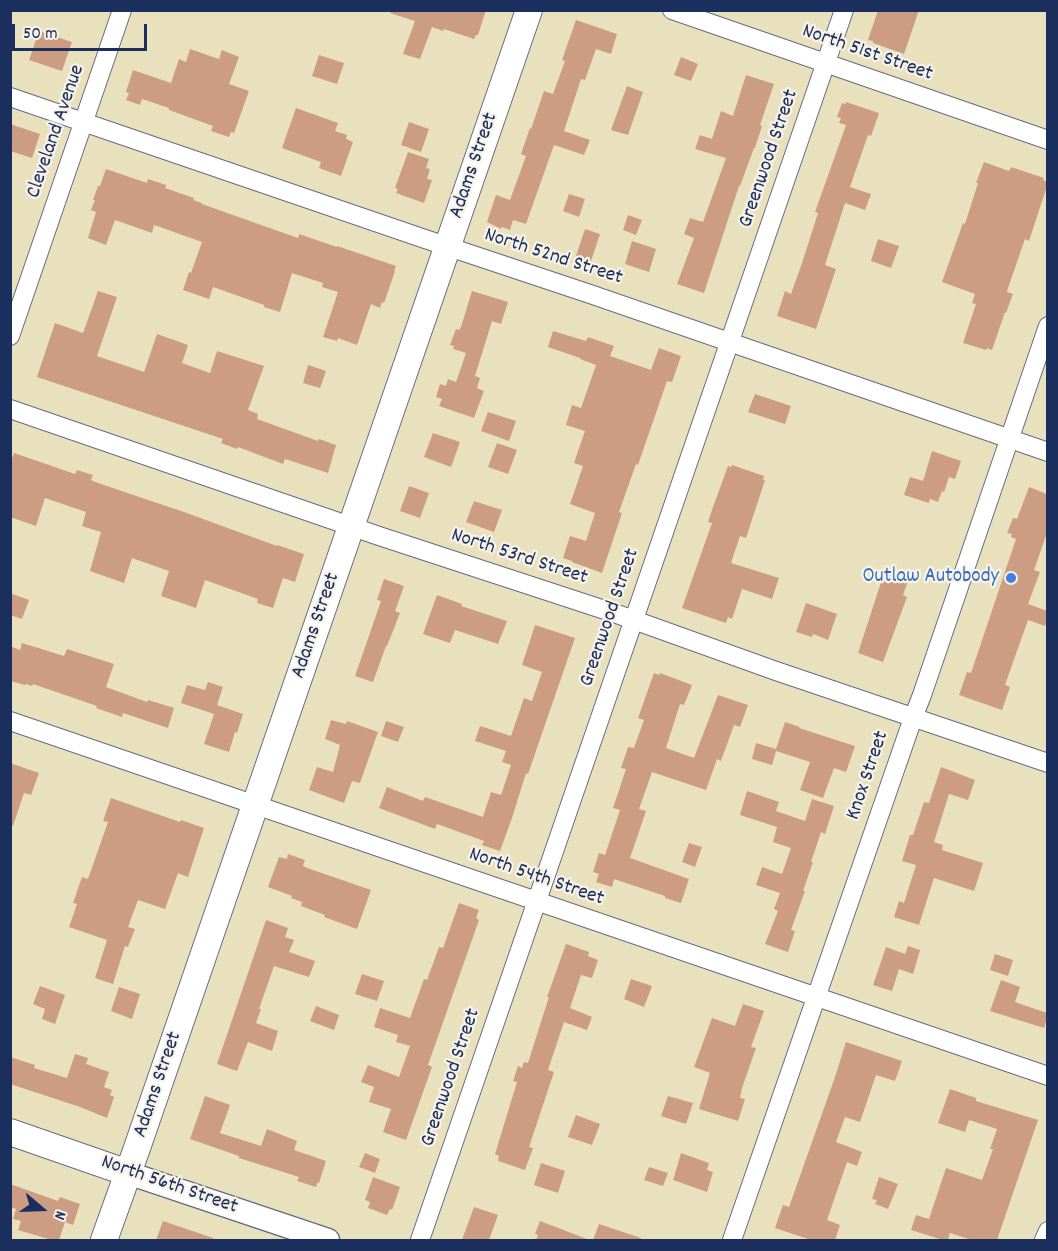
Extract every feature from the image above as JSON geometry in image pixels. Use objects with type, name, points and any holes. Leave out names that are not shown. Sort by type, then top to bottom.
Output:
[{"type":"main road","name":"Adams Street","points":[[104,1240],[529,10]]},
{"type":"main road","name":"North 56th Street","points":[[10,1132],[128,1173]]},
{"type":"street","name":"Cleveland Avenue","points":[[10,336],[122,10]]},
{"type":"street","name":"North 51st Street","points":[[672,10],[1047,140]]},
{"type":"street","name":"Greenwood Street","points":[[420,1240],[844,10]]},
{"type":"street","name":"North 52nd Street","points":[[10,97],[1047,452]]},
{"type":"street","name":"Knox Street","points":[[732,1240],[922,695],[1047,326]]},
{"type":"street","name":"North 53rd Street","points":[[10,409],[617,614],[1047,764]]},
{"type":"street","name":"North 54th Street","points":[[10,722],[1047,1076]]},
{"type":"street","name":"North 56th Street","points":[[128,1173],[328,1240]]},
{"type":"street","points":[[1044,1240],[1047,1231]]},
{"type":"building","points":[[391,10],[486,10],[478,35],[474,39],[432,27],[420,59],[403,54],[415,21],[390,13]]},
{"type":"building","points":[[878,10],[919,10],[904,54],[868,40]]},
{"type":"building","points":[[576,20],[617,34],[611,54],[596,49],[585,80],[581,79],[564,131],[590,140],[584,155],[554,145],[526,224],[513,220],[510,230],[502,227],[501,229],[487,222],[496,195],[510,200],[526,156],[521,154],[530,128],[544,91],[553,94]]},
{"type":"building","points":[[39,31],[72,42],[62,71],[29,60]]},
{"type":"building","points":[[190,49],[219,59],[222,50],[239,57],[229,84],[249,91],[234,133],[231,132],[229,137],[211,131],[213,126],[169,110],[169,108],[142,99],[140,105],[126,100],[129,93],[126,92],[133,70],[171,83],[179,59],[186,62]]},
{"type":"building","points":[[319,55],[344,63],[337,84],[312,76]]},
{"type":"building","points":[[681,57],[698,64],[691,81],[674,75]]},
{"type":"building","points":[[746,75],[774,84],[755,148],[739,186],[704,293],[677,284],[694,238],[684,234],[690,218],[703,222],[726,158],[695,149],[700,135],[712,139],[721,111],[733,116]]},
{"type":"building","points":[[627,86],[643,92],[628,135],[611,130]]},
{"type":"building","points":[[846,102],[879,113],[871,136],[868,135],[850,187],[871,194],[865,210],[845,203],[825,265],[836,269],[816,329],[777,316],[785,291],[791,294],[802,263],[818,213],[815,212],[846,125],[839,123],[841,118],[837,117],[842,103],[846,104]]},
{"type":"building","points":[[296,108],[338,123],[335,131],[347,135],[346,139],[353,142],[341,176],[319,168],[321,162],[282,148]]},
{"type":"building","points":[[409,122],[429,129],[421,152],[401,145]]},
{"type":"building","points":[[10,124],[40,134],[32,158],[10,151]]},
{"type":"building","points":[[408,152],[429,159],[426,168],[430,169],[427,179],[432,180],[424,203],[396,193],[398,189],[395,188]]},
{"type":"building","points":[[984,162],[1009,171],[1011,167],[1044,178],[1043,180],[1047,182],[1029,241],[1025,239],[1007,291],[1013,294],[992,350],[963,343],[976,304],[972,303],[975,294],[942,282],[963,223],[965,224]]},
{"type":"building","points":[[106,169],[147,183],[148,179],[166,185],[165,188],[194,198],[193,200],[202,204],[298,238],[299,234],[396,266],[384,303],[382,302],[380,308],[371,304],[357,345],[338,338],[337,341],[323,337],[338,292],[322,287],[323,283],[292,273],[280,312],[213,287],[209,299],[183,290],[202,242],[154,225],[152,233],[115,220],[106,245],[88,238],[96,212],[91,210],[95,200],[93,200]]},
{"type":"building","points":[[569,194],[585,199],[579,217],[563,211]]},
{"type":"building","points":[[628,215],[642,220],[636,235],[623,230]]},
{"type":"building","points":[[585,229],[600,234],[591,261],[576,256]]},
{"type":"building","points":[[878,239],[899,246],[891,268],[871,261]]},
{"type":"building","points":[[632,241],[656,249],[649,272],[625,264]]},
{"type":"building","points":[[98,291],[117,297],[97,356],[144,372],[157,334],[188,345],[182,363],[210,373],[217,351],[264,366],[248,410],[258,414],[257,419],[318,441],[319,439],[336,445],[328,473],[285,459],[283,464],[238,447],[237,449],[221,443],[223,439],[37,377],[55,323],[83,333]]},
{"type":"building","points":[[472,291],[508,302],[501,324],[492,321],[475,376],[480,378],[477,388],[484,391],[474,418],[439,406],[442,399],[436,397],[440,384],[446,386],[448,379],[456,382],[466,353],[453,349],[454,346],[450,345],[456,329],[459,330],[461,327]]},
{"type":"building","points":[[553,331],[586,341],[588,337],[614,346],[610,356],[651,370],[659,348],[681,356],[672,382],[667,381],[638,465],[636,464],[619,512],[622,513],[602,573],[563,558],[570,536],[586,541],[595,513],[570,504],[583,466],[574,463],[585,431],[566,425],[572,405],[581,408],[596,365],[548,347]]},
{"type":"building","points":[[308,365],[326,371],[320,388],[303,383]]},
{"type":"building","points":[[755,394],[791,406],[785,424],[748,412]]},
{"type":"building","points":[[488,412],[516,421],[509,441],[481,431]]},
{"type":"building","points":[[433,433],[460,442],[451,467],[424,457]]},
{"type":"building","points":[[497,443],[517,450],[508,474],[488,467]]},
{"type":"building","points":[[932,451],[961,461],[955,479],[949,477],[938,502],[930,499],[929,503],[904,495],[910,477],[923,481]]},
{"type":"building","points":[[14,453],[75,474],[77,470],[93,475],[91,480],[98,483],[304,554],[295,582],[283,578],[273,608],[257,603],[258,599],[205,580],[196,608],[161,596],[169,571],[132,558],[124,583],[90,571],[101,532],[82,526],[86,512],[45,498],[36,526],[10,517],[10,463]]},
{"type":"building","points":[[732,465],[764,476],[763,480],[765,480],[746,538],[740,536],[731,563],[779,578],[772,599],[742,589],[732,619],[728,617],[726,623],[682,608],[712,523],[708,522],[713,507],[728,466]]},
{"type":"building","points":[[409,486],[429,493],[420,518],[400,511]]},
{"type":"building","points":[[1029,487],[1047,494],[1047,533],[1034,570],[1040,572],[1028,604],[1047,611],[1047,619],[1045,626],[1028,620],[1005,685],[1010,687],[1002,710],[959,695],[967,672],[971,673],[1016,539],[1011,537],[1012,534],[1007,533],[1013,518],[1017,519]]},
{"type":"building","points":[[474,501],[502,510],[494,532],[466,522]]},
{"type":"building","points":[[884,573],[908,581],[903,595],[907,597],[883,662],[858,653]]},
{"type":"building","points":[[384,579],[404,586],[395,611],[400,613],[373,682],[355,676],[381,601],[377,600]]},
{"type":"building","points":[[10,593],[29,600],[22,619],[10,615]]},
{"type":"building","points":[[437,595],[462,604],[461,606],[507,621],[498,644],[455,630],[450,643],[423,634]]},
{"type":"building","points":[[806,603],[837,614],[828,640],[813,634],[812,637],[796,632]]},
{"type":"building","points":[[535,625],[575,638],[500,851],[482,845],[484,841],[437,824],[435,829],[379,808],[387,787],[423,801],[425,797],[483,817],[491,792],[501,795],[511,765],[502,762],[506,751],[475,741],[480,726],[511,736],[524,698],[532,701],[542,672],[522,665]]},
{"type":"building","points":[[22,643],[64,656],[67,649],[114,664],[106,687],[147,702],[148,700],[174,708],[168,728],[123,713],[122,717],[33,684],[32,686],[10,681],[10,646],[20,650]]},
{"type":"building","points":[[654,673],[659,675],[660,673],[692,685],[684,705],[680,704],[666,748],[694,758],[718,695],[748,705],[740,727],[734,725],[721,761],[717,759],[706,790],[652,772],[639,809],[646,811],[630,858],[689,879],[681,903],[614,879],[612,887],[596,882],[599,874],[593,872],[599,853],[605,855],[620,810],[613,808],[626,769],[621,768],[628,747],[634,748],[644,720],[638,718]]},
{"type":"building","points":[[208,682],[223,687],[217,705],[243,714],[229,752],[204,744],[214,714],[181,703],[187,685],[205,690]]},
{"type":"building","points":[[331,720],[346,724],[347,721],[378,732],[360,783],[352,781],[344,803],[309,790],[317,767],[333,772],[340,745],[325,739]]},
{"type":"building","points":[[386,721],[404,727],[398,742],[381,736]]},
{"type":"building","points":[[785,722],[855,746],[846,772],[834,768],[823,798],[800,790],[810,762],[776,751],[772,765],[752,759],[756,743],[776,749]]},
{"type":"building","points":[[10,763],[39,773],[31,795],[24,793],[13,826],[10,826]]},
{"type":"building","points":[[941,767],[975,780],[968,800],[949,794],[934,842],[943,845],[942,850],[983,863],[974,891],[934,878],[919,925],[894,917],[899,901],[904,903],[916,865],[902,861],[910,835],[913,835],[924,802],[929,803]]},
{"type":"building","points":[[747,791],[779,802],[776,811],[805,821],[812,799],[834,806],[825,834],[821,832],[811,862],[813,862],[803,891],[805,891],[791,930],[795,931],[788,952],[765,944],[778,911],[774,909],[780,893],[756,885],[762,867],[782,874],[791,848],[773,842],[777,827],[740,815]]},
{"type":"building","points":[[111,798],[204,828],[188,877],[178,873],[165,909],[138,900],[128,927],[135,929],[128,947],[125,946],[113,984],[95,978],[107,940],[69,927],[77,904],[73,903],[82,877],[88,879],[108,822],[103,821]]},
{"type":"building","points":[[689,843],[702,847],[695,867],[682,862]]},
{"type":"building","points":[[288,854],[305,860],[303,866],[371,890],[357,929],[324,917],[325,915],[301,906],[302,902],[291,898],[292,896],[268,887],[279,857],[287,859]]},
{"type":"building","points":[[459,903],[479,910],[476,918],[479,920],[428,1065],[432,1067],[406,1140],[383,1132],[391,1109],[369,1102],[374,1087],[361,1082],[368,1065],[399,1077],[410,1046],[396,1042],[398,1035],[374,1027],[380,1008],[410,1018],[439,947],[443,948]]},
{"type":"building","points":[[266,920],[288,928],[285,937],[294,940],[289,952],[315,961],[309,977],[274,966],[256,1023],[278,1031],[272,1051],[248,1042],[237,1071],[217,1064]]},
{"type":"building","points":[[566,944],[589,952],[588,956],[598,960],[592,978],[581,975],[570,1008],[592,1017],[587,1030],[564,1022],[548,1070],[554,1072],[529,1147],[533,1148],[525,1170],[498,1161],[499,1156],[495,1154],[517,1082],[513,1081],[518,1066],[522,1068],[524,1062],[528,1063],[549,997],[547,997]]},
{"type":"building","points":[[908,946],[920,950],[913,974],[899,969],[892,991],[873,985],[886,947],[905,954]]},
{"type":"building","points":[[995,954],[1013,960],[1008,976],[990,970]]},
{"type":"building","points":[[362,974],[384,981],[377,1001],[355,994]]},
{"type":"building","points":[[631,979],[652,986],[644,1007],[624,999]]},
{"type":"building","points":[[1001,980],[1020,987],[1015,1002],[1047,1013],[1044,1028],[990,1011]]},
{"type":"building","points":[[40,986],[65,995],[55,1024],[42,1019],[45,1009],[33,1004]]},
{"type":"building","points":[[119,987],[140,994],[132,1019],[111,1011]]},
{"type":"building","points":[[743,1004],[764,1011],[751,1047],[756,1048],[742,1088],[740,1098],[745,1099],[738,1121],[699,1109],[710,1073],[694,1067],[712,1018],[735,1026]]},
{"type":"building","points":[[316,1006],[339,1015],[334,1030],[310,1021]]},
{"type":"building","points":[[846,1042],[902,1061],[895,1081],[876,1075],[860,1122],[845,1117],[836,1142],[862,1152],[857,1166],[847,1162],[827,1220],[840,1225],[835,1240],[811,1240],[775,1228],[783,1205],[789,1207]]},
{"type":"building","points":[[75,1054],[88,1058],[86,1064],[109,1072],[104,1087],[112,1090],[110,1095],[114,1097],[107,1118],[10,1084],[10,1057],[35,1065],[34,1068],[67,1078]]},
{"type":"building","points":[[950,1089],[976,1098],[976,1101],[1038,1120],[997,1240],[972,1240],[950,1233],[948,1240],[943,1240],[911,1230],[916,1215],[929,1219],[946,1168],[982,1180],[993,1149],[990,1149],[997,1129],[969,1120],[965,1132],[938,1123]]},
{"type":"building","points":[[205,1096],[230,1105],[220,1133],[261,1146],[267,1129],[297,1141],[294,1150],[326,1161],[316,1187],[297,1181],[299,1177],[239,1158],[239,1156],[190,1139]]},
{"type":"building","points":[[668,1096],[693,1103],[686,1124],[661,1116]]},
{"type":"building","points":[[576,1115],[600,1124],[592,1145],[568,1137]]},
{"type":"building","points":[[365,1153],[380,1159],[375,1173],[359,1167]]},
{"type":"building","points":[[681,1153],[709,1163],[707,1170],[713,1172],[707,1192],[673,1180]]},
{"type":"building","points":[[541,1163],[565,1171],[558,1193],[534,1185]]},
{"type":"building","points":[[649,1167],[668,1173],[663,1186],[644,1180]]},
{"type":"building","points":[[373,1177],[400,1187],[392,1210],[390,1209],[387,1215],[368,1208],[370,1202],[365,1200]]},
{"type":"building","points":[[879,1177],[898,1184],[888,1209],[875,1204],[877,1200],[872,1199]]},
{"type":"building","points":[[10,1184],[58,1201],[60,1197],[80,1204],[73,1225],[65,1222],[59,1240],[18,1230],[21,1221],[13,1219],[16,1209],[10,1207]]},
{"type":"building","points":[[474,1207],[498,1215],[489,1240],[462,1240]]},
{"type":"building","points":[[163,1221],[213,1238],[213,1240],[156,1240]]},
{"type":"building","points":[[540,1221],[587,1240],[536,1240],[538,1235],[535,1234]]},
{"type":"building","points":[[599,1224],[641,1238],[641,1240],[593,1240]]},
{"type":"place","name":"Outlaw Autobody","points":[[1011,578]]}]
